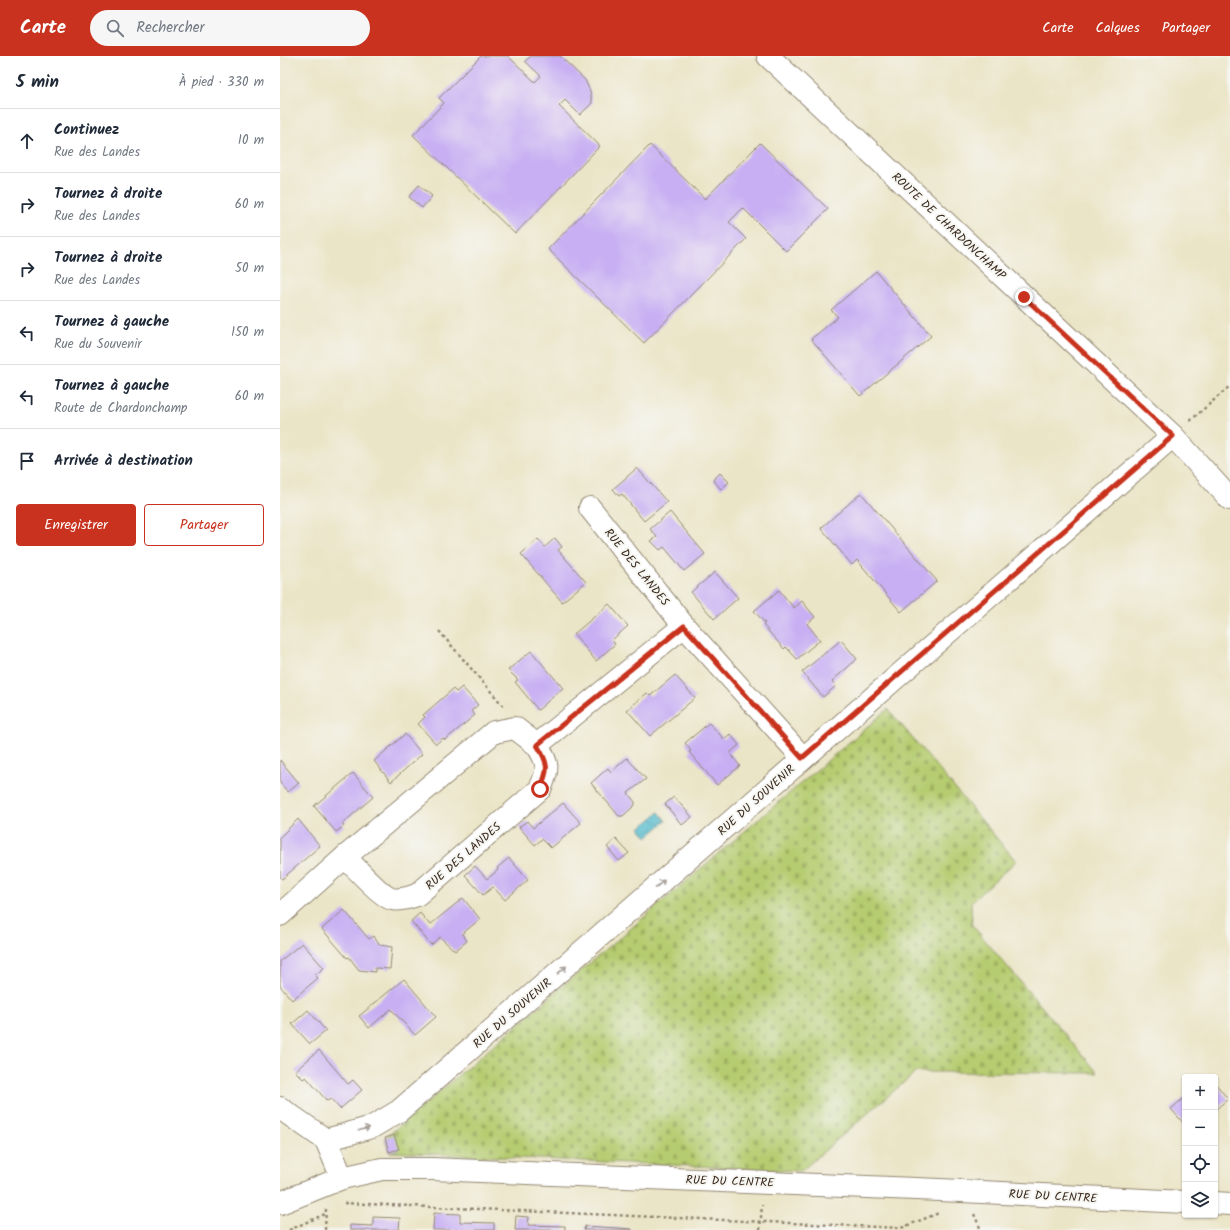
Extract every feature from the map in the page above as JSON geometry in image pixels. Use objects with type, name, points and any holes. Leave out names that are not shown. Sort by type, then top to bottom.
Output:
[{"type":"street","name":"ROUTE DE CHARDONCHAMP","points":[[768,56],[1173,436],[1230,499]]},
{"type":"street","name":"RUE DU SOUVENIR","points":[[326,1140],[372,1127],[399,1111],[1173,436]]},
{"type":"street","name":"RUE DES LANDES","points":[[590,508],[684,626],[802,758]]},
{"type":"street","points":[[537,745],[684,626]]},
{"type":"street","name":"RUE DES LANDES","points":[[345,857],[375,887],[392,900],[405,899],[417,894],[540,789],[547,774],[545,758],[537,745],[515,728]]},
{"type":"street","points":[[280,915],[345,857],[494,732],[515,728]]},
{"type":"street","points":[[280,1108],[326,1140],[342,1178]]},
{"type":"street","name":"RUE DU CENTRE","points":[[280,1203],[342,1178],[382,1170],[432,1169],[940,1190],[1182,1202]]},
{"type":"street","points":[[1218,1203],[1230,1204]]},
{"type":"path","points":[[1173,436],[1230,386]]},
{"type":"path","points":[[439,631],[506,709],[515,728]]},
{"type":"path","points":[[342,1202],[858,1228],[901,1228],[939,1213]]},
{"type":"path","points":[[289,1230],[326,1214]]},
{"type":"green space","points":[[888,709],[1016,861],[971,902],[972,925],[1098,1073],[916,1072],[801,1171],[389,1152],[385,1138]]},
{"type":"water","points":[[659,812],[666,821],[647,837],[640,828]]},
{"type":"building","points":[[481,56],[508,56],[535,82],[541,76],[525,61],[531,56],[560,56],[585,80],[590,91],[592,103],[580,115],[565,100],[559,106],[600,146],[515,234],[413,135],[444,103],[439,98]]},
{"type":"building","points":[[760,143],[828,209],[786,251],[743,208],[729,222],[746,239],[644,343],[548,249],[650,145],[705,199]]},
{"type":"building","points":[[419,185],[432,196],[422,208],[409,197]]},
{"type":"building","points":[[876,271],[931,336],[860,396],[811,339],[838,317],[831,310]]},
{"type":"building","points":[[637,468],[667,502],[644,521],[622,494],[619,496],[613,489]]},
{"type":"building","points":[[720,473],[729,482],[721,489],[713,480]]},
{"type":"building","points":[[861,493],[937,581],[901,612],[857,560],[852,565],[821,528]]},
{"type":"building","points":[[670,512],[705,554],[684,571],[664,547],[660,550],[651,541],[657,537],[650,529]]},
{"type":"building","points":[[555,538],[562,547],[558,550],[586,582],[562,602],[521,554],[538,539],[545,547]]},
{"type":"building","points":[[715,572],[738,598],[714,619],[691,592]]},
{"type":"building","points":[[779,590],[794,608],[802,601],[815,617],[807,624],[820,640],[797,659],[786,647],[784,649],[763,625],[765,623],[754,611]]},
{"type":"building","points":[[609,604],[628,626],[612,640],[615,644],[596,661],[574,634]]},
{"type":"building","points":[[841,640],[857,659],[832,681],[836,686],[823,697],[802,672]]},
{"type":"building","points":[[531,651],[563,688],[538,710],[515,682],[518,680],[508,670]]},
{"type":"building","points":[[675,675],[695,698],[650,736],[627,710],[647,693],[650,696]]},
{"type":"building","points":[[462,687],[478,705],[471,711],[475,715],[445,740],[443,738],[436,744],[418,724],[425,717],[423,715],[453,689],[456,692]]},
{"type":"building","points":[[709,723],[724,739],[730,734],[739,745],[730,753],[740,766],[717,785],[689,752],[691,751],[685,743]]},
{"type":"building","points":[[405,734],[422,754],[391,782],[374,761]]},
{"type":"building","points":[[627,758],[646,779],[628,793],[635,802],[635,805],[623,816],[619,816],[591,783],[608,768],[611,772]]},
{"type":"building","points":[[280,760],[299,783],[288,792],[280,783]]},
{"type":"building","points":[[353,773],[373,797],[342,824],[344,826],[336,832],[314,806]]},
{"type":"building","points":[[674,797],[692,817],[682,825],[665,804]]},
{"type":"building","points":[[563,803],[581,823],[551,848],[542,839],[535,845],[519,827],[527,821],[533,828]]},
{"type":"building","points":[[298,819],[320,846],[282,879],[280,877],[280,837]]},
{"type":"building","points":[[616,839],[629,853],[619,861],[607,847]]},
{"type":"building","points":[[509,858],[528,880],[505,900],[493,887],[483,895],[465,875],[475,866],[487,879]]},
{"type":"building","points":[[463,898],[480,919],[462,934],[467,941],[455,951],[440,937],[431,945],[411,921],[420,913],[430,925]]},
{"type":"building","points":[[344,910],[369,939],[373,936],[380,945],[392,947],[390,969],[375,968],[375,972],[359,970],[349,957],[347,958],[322,929]]},
{"type":"building","points":[[302,943],[324,968],[315,975],[318,978],[292,1000],[280,986],[280,961]]},
{"type":"building","points":[[404,979],[436,1017],[415,1035],[391,1009],[369,1028],[359,1016]]},
{"type":"building","points":[[308,1010],[326,1031],[310,1044],[292,1024]]},
{"type":"building","points":[[319,1050],[348,1084],[353,1080],[362,1090],[340,1109],[331,1099],[327,1101],[306,1077],[303,1079],[295,1071]]},
{"type":"building","points":[[1218,1087],[1228,1099],[1218,1107]]},
{"type":"building","points":[[1182,1100],[1182,1122],[1171,1109]]},
{"type":"building","points":[[394,1135],[399,1149],[389,1152],[385,1138]]},
{"type":"building","points":[[434,1213],[460,1214],[460,1222],[494,1223],[494,1230],[433,1230]]},
{"type":"building","points":[[516,1216],[529,1217],[528,1225],[565,1226],[565,1230],[515,1230]]},
{"type":"building","points":[[373,1217],[400,1218],[399,1230],[350,1230],[350,1225],[373,1226]]},
{"type":"building","points":[[585,1226],[632,1229],[632,1230],[584,1230]]},
{"type":"route","points":[[540,789],[547,774],[545,758],[537,745],[684,626],[802,758],[1173,436],[1024,297]]}]
